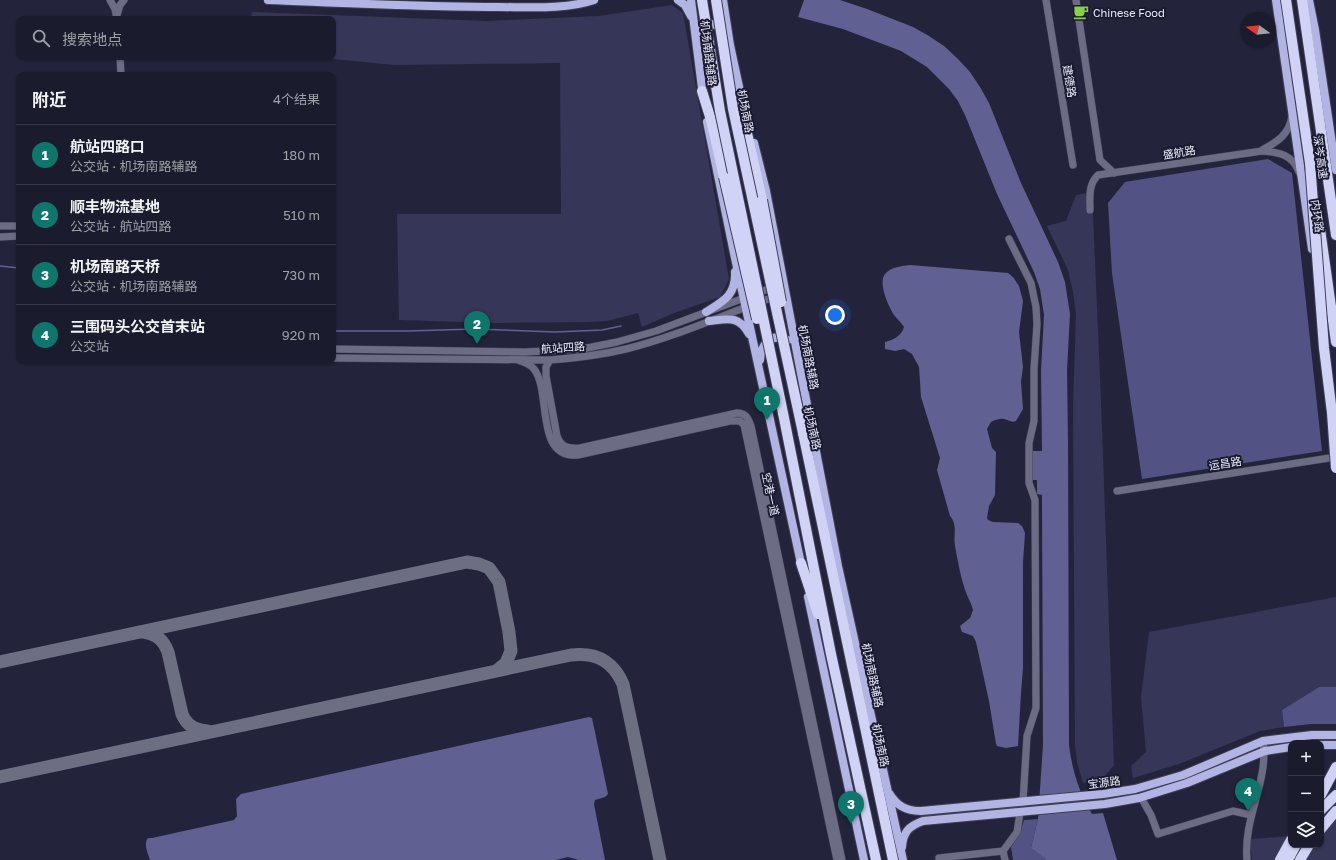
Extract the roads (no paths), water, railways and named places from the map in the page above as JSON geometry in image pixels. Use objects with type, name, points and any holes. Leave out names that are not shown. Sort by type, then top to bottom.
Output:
[{"type":"highway","points":[[702,0],[720,111],[784,413],[831,654],[876,860]]},
{"type":"highway","name":"机场南路","points":[[716,0],[733,109],[893,860]]},
{"type":"highway","name":"深岑高速","points":[[1286,0],[1336,342]]},
{"type":"highway","name":"深岑高速","points":[[1302,0],[1336,235]]},
{"type":"highway","points":[[702,91],[711,120],[753,304],[784,413]]},
{"type":"highway","points":[[742,101],[781,306],[797,410]]},
{"type":"highway","points":[[1324,150],[1336,203]]},
{"type":"highway","points":[[1310,163],[1324,348],[1332,413],[1336,468]]},
{"type":"highway","points":[[801,563],[831,654]]},
{"type":"highway","points":[[1324,789],[1336,767]]},
{"type":"highway","points":[[1324,807],[1336,796]]},
{"type":"highway","points":[[1324,825],[1336,811]]},
{"type":"highway","points":[[885,824],[897,860]]},
{"type":"highway","points":[[869,828],[872,860]]},
{"type":"highway","points":[[1280,860],[1288,845]]},
{"type":"highway","points":[[1288,860],[1294,848]]},
{"type":"highway","points":[[1300,860],[1307,848]]},
{"type":"main road","points":[[268,0],[505,7],[570,5],[594,0]]},
{"type":"main road","points":[[327,2],[336,0]]},
{"type":"main road","points":[[678,0],[685,5],[694,25]]},
{"type":"main road","name":"机场南路辅路","points":[[691,0],[709,136],[864,860]]},
{"type":"main road","name":"机场南路辅路","points":[[723,0],[726,25],[742,101],[760,166],[784,283],[838,566],[903,860]]},
{"type":"main road","points":[[726,25],[730,0]]},
{"type":"main road","name":"内环路","points":[[1276,0],[1336,410]]},
{"type":"main road","points":[[1309,0],[1335,153],[1336,170]]},
{"type":"main road","points":[[696,42],[696,37],[700,30],[707,25],[719,25],[728,34]]},
{"type":"main road","points":[[706,312],[732,292],[735,282],[735,258]]},
{"type":"main road","points":[[709,321],[733,319],[741,323],[749,333],[756,352]]},
{"type":"main road","points":[[762,380],[760,362],[761,351],[768,341],[777,338],[785,338],[791,342],[796,349]]},
{"type":"main road","name":"宝源路","points":[[884,779],[890,794],[897,804],[908,810],[921,811],[1103,794],[1135,789],[1167,780],[1263,741],[1312,735],[1336,735]]},
{"type":"main road","points":[[1324,745],[1335,745]]},
{"type":"main road","name":"宝源路","points":[[903,860],[902,843],[905,833],[910,827],[924,821],[1105,804],[1143,797],[1187,783],[1265,751],[1288,747]]},
{"type":"main road","points":[[921,811],[915,814],[915,818],[918,821],[924,821]]},
{"type":"street","points":[[110,0],[113,4],[117,16]]},
{"type":"street","points":[[117,16],[120,5],[124,0]]},
{"type":"street","name":"建德路","points":[[1046,0],[1073,165]]},
{"type":"street","points":[[1076,0],[1100,160],[1114,173]]},
{"type":"street","points":[[120,60],[121,72]]},
{"type":"street","points":[[1262,151],[1276,143],[1284,136],[1291,122],[1292,112]]},
{"type":"street","points":[[1329,122],[1336,129]]},
{"type":"street","points":[[1262,151],[1275,152],[1289,158],[1295,163],[1302,178]]},
{"type":"street","name":"盛航路","points":[[1090,210],[1091,186],[1098,175],[1262,151]]},
{"type":"street","points":[[0,226],[16,226]]},
{"type":"street","points":[[0,237],[16,236]]},
{"type":"street","points":[[1009,239],[1031,283],[1037,316],[1034,369],[1034,421],[1029,443],[1029,483],[1035,500],[1036,708],[1027,736],[1027,801]]},
{"type":"street","name":"航站四路","points":[[336,349],[525,352],[566,350],[600,346],[631,339],[656,331],[784,283]]},
{"type":"street","name":"航站四路","points":[[336,358],[550,360],[579,358],[627,348],[663,338],[785,293]]},
{"type":"street","name":"空港一道","points":[[518,360],[530,365],[535,371],[539,382],[550,438],[557,449],[565,454],[578,454],[730,421],[740,421],[744,425],[837,860]]},
{"type":"street","name":"空港一道","points":[[550,360],[546,368],[546,376],[557,436],[559,441],[567,448],[580,448],[737,414],[744,414],[748,418],[751,426],[842,860]]},
{"type":"street","name":"运昌路","points":[[1117,492],[1336,457]]},
{"type":"street","points":[[1247,860],[1247,837],[1251,815],[1264,769],[1265,751],[1263,741]]},
{"type":"street","points":[[1143,797],[1143,801],[1158,834],[1233,811],[1251,815]]},
{"type":"street","points":[[939,858],[1003,851],[1017,832],[1020,813]]},
{"type":"street","points":[[1003,851],[1005,860]]},
{"type":"waterway","points":[[0,266],[16,268]]},
{"type":"waterway","points":[[336,331],[476,329],[555,332],[602,330],[621,326]]},
{"type":"place","name":"Chinese Food","points":[[1081,12]]},
{"type":"place","name":"顺丰物流基地","points":[[477,344]]},
{"type":"place","name":"航站四路口","points":[[767,420]]},
{"type":"place","name":"三围码头公交首末站","points":[[1248,811]]},
{"type":"place","name":"机场南路天桥","points":[[851,824]]}]
